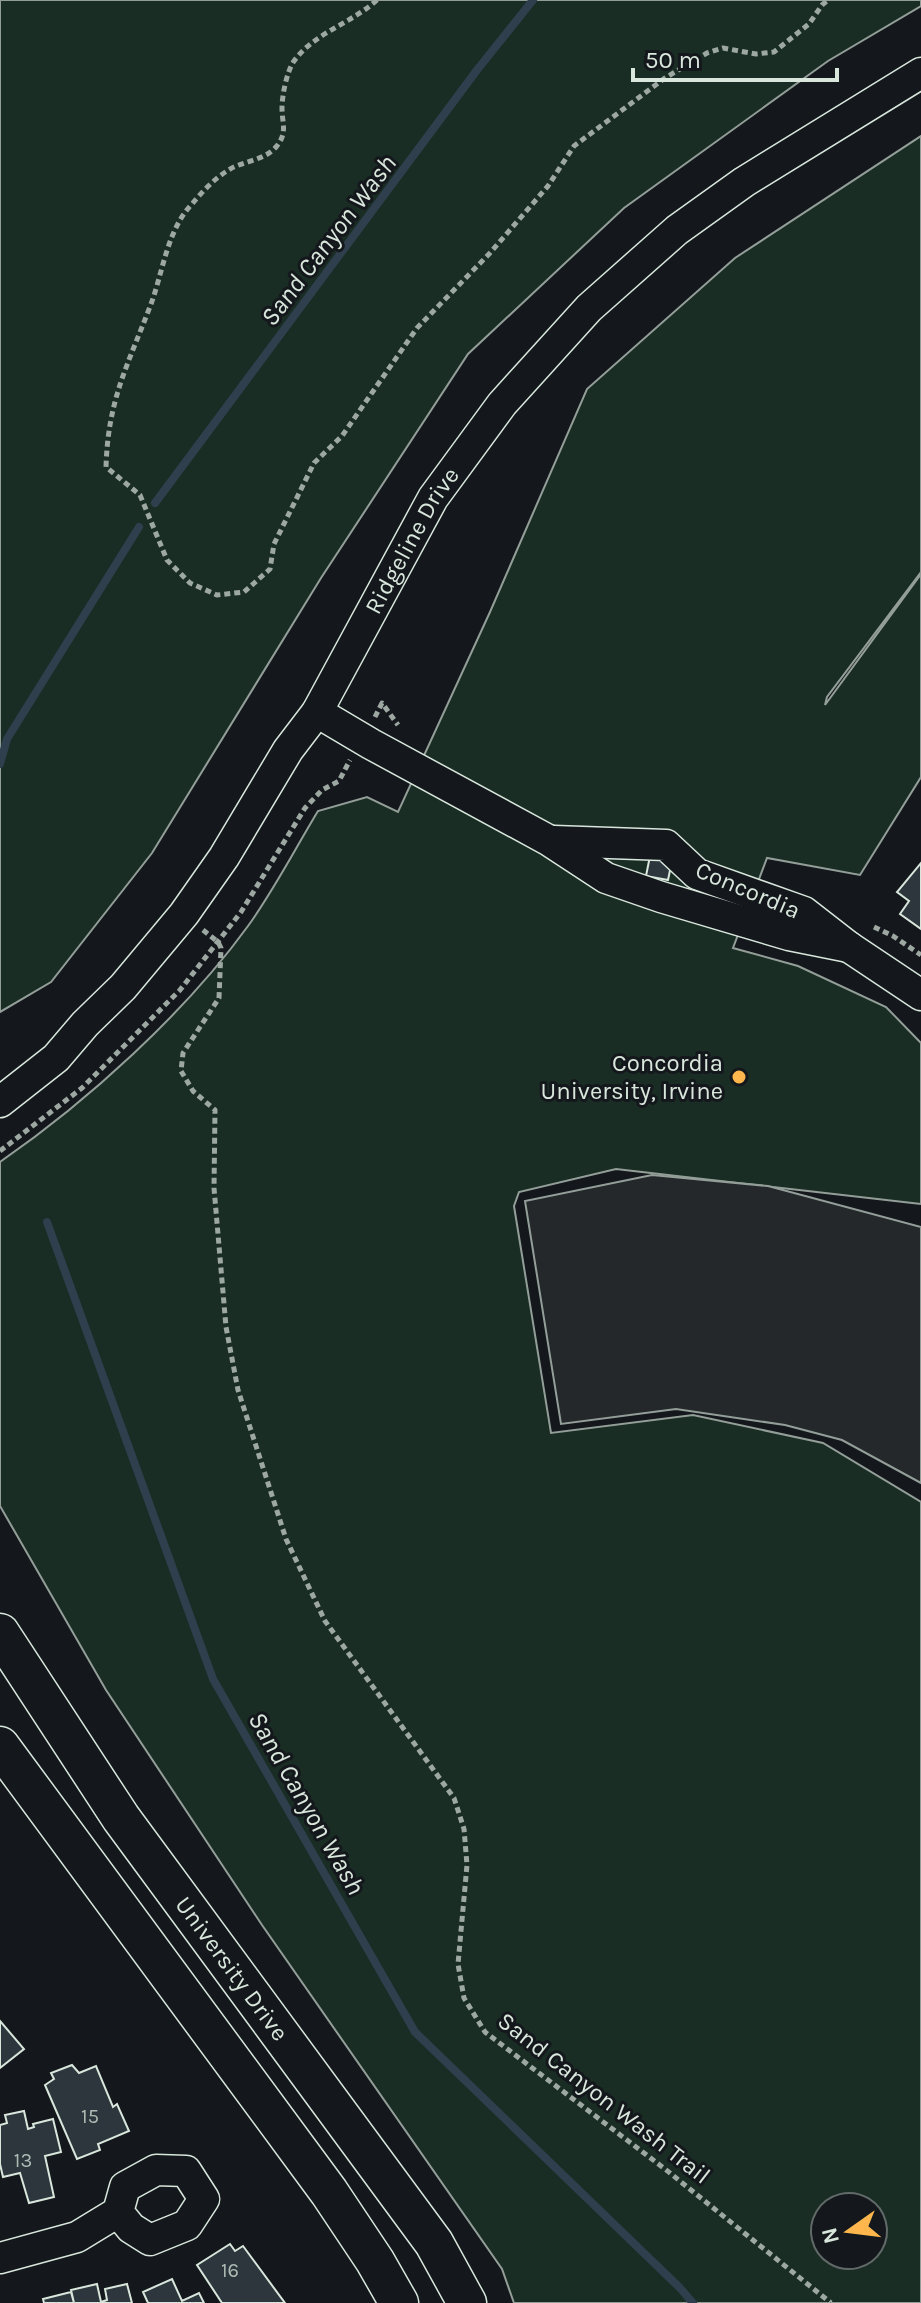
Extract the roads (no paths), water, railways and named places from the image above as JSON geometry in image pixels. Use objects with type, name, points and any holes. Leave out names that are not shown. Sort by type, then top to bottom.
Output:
[{"type":"main road","name":"University Drive","points":[[0,1633],[121,1818],[434,2243],[467,2303]]},
{"type":"main road","points":[[0,1746],[329,2192],[399,2303]]},
{"type":"street","name":"Ridgeline Drive","points":[[0,1102],[56,1058],[123,987],[184,914],[224,857],[288,750],[317,712],[433,498],[502,404],[589,308],[677,230],[744,182],[921,73]]},
{"type":"street","name":"Concordia","points":[[317,712],[548,840],[606,878],[789,935],[849,947]]},
{"type":"street","name":"Concordia","points":[[548,840],[666,845],[697,874],[804,912],[849,947],[921,995]]},
{"type":"street","points":[[0,2258],[77,2237],[118,2212]]},
{"type":"waterway","name":"Sand Canyon Wash","points":[[155,503],[477,70],[533,0]]},
{"type":"waterway","name":"Sand Canyon Wash","points":[[0,764],[7,739],[139,527]]},
{"type":"waterway","name":"Sand Canyon Wash","points":[[47,1222],[213,1679],[415,2032],[693,2303]]},
{"type":"place","name":"Concordia University, Irvine","points":[[739,1077]]}]
